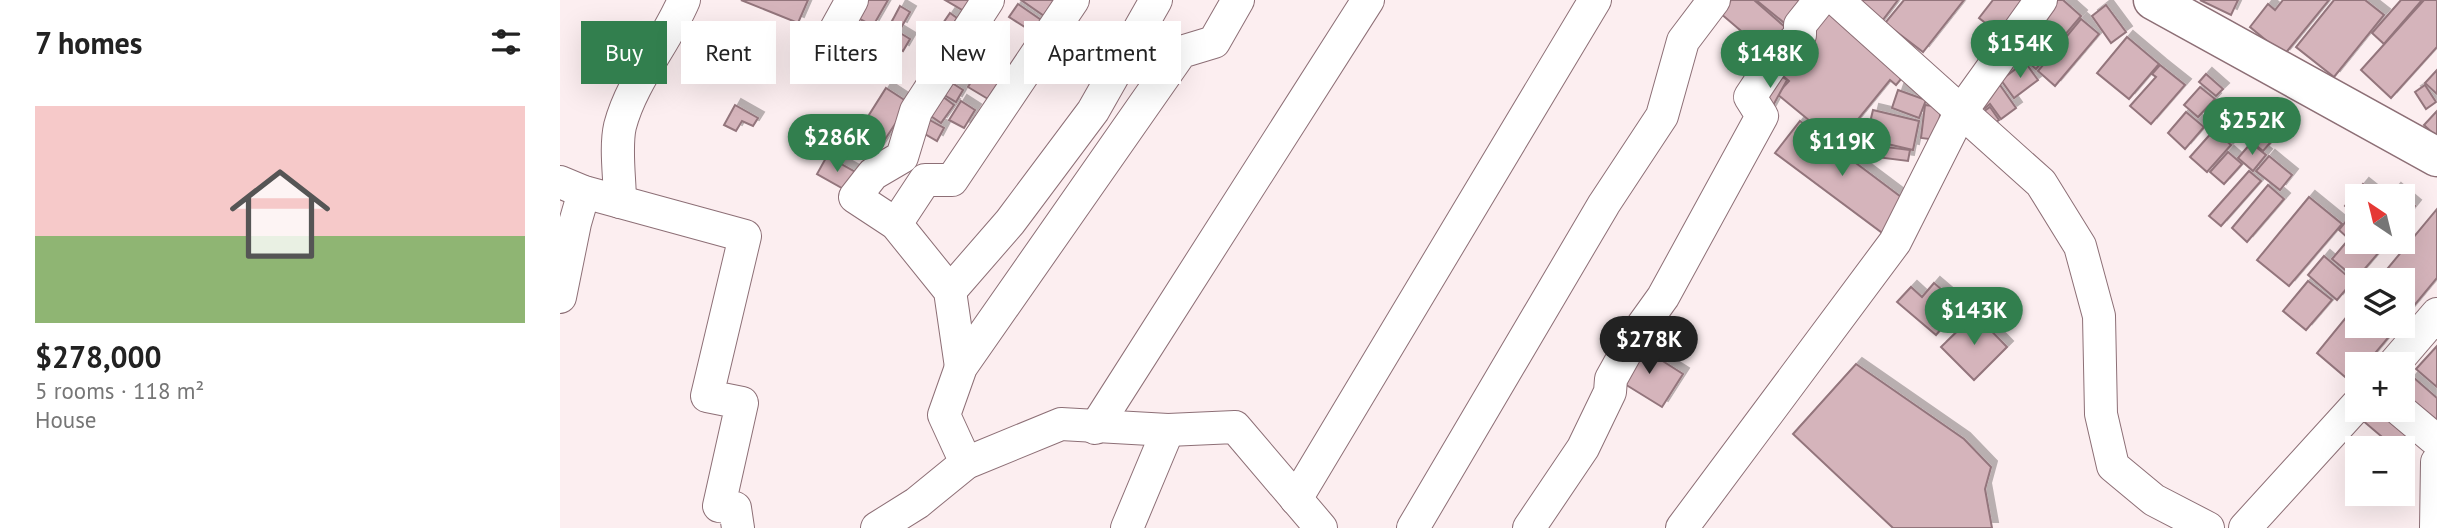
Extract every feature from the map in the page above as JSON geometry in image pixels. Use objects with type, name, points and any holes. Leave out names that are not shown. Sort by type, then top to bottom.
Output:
[{"type":"main road","points":[[2152,0],[2437,157]]},
{"type":"street","points":[[620,202],[620,127],[643,74],[671,31],[684,0]]},
{"type":"street","points":[[840,21],[852,0]]},
{"type":"street","points":[[961,367],[950,291],[896,224],[855,197],[873,174],[902,157],[916,111],[988,0]]},
{"type":"street","points":[[896,224],[925,180],[952,180],[1073,0]]},
{"type":"street","points":[[950,291],[1010,222],[1093,111],[1156,0]]},
{"type":"street","points":[[966,463],[944,415],[961,367],[1181,52],[1214,42],[1238,0]]},
{"type":"street","points":[[1095,428],[1368,0]]},
{"type":"street","points":[[1296,499],[1595,0]]},
{"type":"street","points":[[1413,528],[1591,227],[1662,116],[1683,41],[1714,0]]},
{"type":"street","points":[[1529,528],[1583,449],[1610,392],[1611,379],[1635,336],[1663,296],[1727,184],[1762,116],[1750,97],[1772,64],[1800,35],[1800,25],[1820,0]]},
{"type":"street","points":[[1838,0],[2040,183],[2080,246],[2099,317],[2101,414],[2113,466],[2154,500],[2208,528]]},
{"type":"street","points":[[1682,528],[1895,242],[1960,113],[2041,0]]},
{"type":"street","points":[[560,297],[575,223],[572,187],[745,236],[707,396],[742,403],[719,506],[735,508],[738,528]]},
{"type":"street","points":[[2404,352],[2437,314]]},
{"type":"street","points":[[2245,528],[2345,418]]},
{"type":"street","points":[[2414,422],[2437,442]]},
{"type":"street","points":[[877,528],[917,503],[966,463],[1061,424],[1168,430],[1236,427],[1321,528]]},
{"type":"street","points":[[1127,528],[1168,430]]},
{"type":"street","points":[[2435,528],[2437,462]]},
{"type":"building","points":[[741,0],[808,0],[799,21]]},
{"type":"building","points":[[863,0],[888,0],[876,21],[864,21],[854,16]]},
{"type":"building","points":[[945,0],[978,0],[964,11]]},
{"type":"building","points":[[1021,0],[1056,0],[1047,18]]},
{"type":"building","points":[[1731,0],[1754,0],[1793,34],[1785,43],[1773,33],[1760,47],[1720,13]]},
{"type":"building","points":[[1756,0],[1818,0],[1793,30]]},
{"type":"building","points":[[1845,0],[1898,0],[1879,25]]},
{"type":"building","points":[[1904,0],[1964,0],[1923,52],[1885,23]]},
{"type":"building","points":[[1993,0],[2036,0],[2006,39],[1979,18]]},
{"type":"building","points":[[2049,0],[2063,0],[2081,16],[2036,69],[2010,47]]},
{"type":"building","points":[[2200,0],[2238,0],[2231,15]]},
{"type":"building","points":[[2283,0],[2329,0],[2284,55],[2250,27],[2268,4],[2275,10]]},
{"type":"building","points":[[2334,0],[2365,0],[2384,15],[2334,77],[2296,47]]},
{"type":"building","points":[[2401,0],[2422,0],[2384,44],[2372,33]]},
{"type":"building","points":[[2424,0],[2437,0],[2437,47],[2391,98],[2361,70]]},
{"type":"building","points":[[1823,2],[1908,71],[1896,85],[1890,80],[1838,144],[1777,94],[1789,81],[1776,70]]},
{"type":"building","points":[[1018,4],[1043,21],[1024,21],[1024,26],[1009,17]]},
{"type":"building","points":[[2106,5],[2126,32],[2111,43],[2092,16]]},
{"type":"building","points":[[900,6],[910,12],[902,26],[902,21],[892,21]]},
{"type":"building","points":[[950,13],[957,18],[955,21],[945,21]]},
{"type":"building","points":[[2081,19],[2099,34],[2055,86],[2038,71]]},
{"type":"building","points":[[902,34],[910,39],[902,50]]},
{"type":"building","points":[[2127,37],[2159,64],[2129,99],[2097,73]]},
{"type":"building","points":[[2025,62],[2038,80],[2014,98],[2001,80]]},
{"type":"building","points":[[2160,65],[2185,85],[2151,124],[2130,106],[2156,77],[2152,74]]},
{"type":"building","points":[[1772,70],[1787,80],[1770,111],[1752,99]]},
{"type":"building","points":[[2437,70],[2437,94],[2425,83]]},
{"type":"building","points":[[2206,74],[2223,89],[2216,96],[2199,82]]},
{"type":"building","points":[[947,84],[954,84],[963,90],[956,102],[941,93]]},
{"type":"building","points":[[970,84],[998,84],[988,99],[968,87]]},
{"type":"building","points":[[2000,85],[2016,108],[2001,119],[1990,104],[1985,108],[1979,100]]},
{"type":"building","points":[[2425,85],[2436,102],[2426,109],[2415,92]]},
{"type":"building","points":[[2200,87],[2215,99],[2198,117],[2184,105]]},
{"type":"building","points":[[886,88],[909,103],[872,159],[850,145]]},
{"type":"building","points":[[1898,90],[1926,100],[1919,118],[1892,108]]},
{"type":"building","points":[[938,93],[954,105],[941,123],[925,112]]},
{"type":"building","points":[[961,101],[975,110],[964,128],[949,120]]},
{"type":"building","points":[[735,105],[758,118],[753,126],[742,121],[736,131],[724,125]]},
{"type":"building","points":[[1925,105],[1941,107],[1937,140],[1921,138]]},
{"type":"building","points":[[1990,107],[1999,120],[1985,130],[1976,117]]},
{"type":"building","points":[[1873,110],[1919,121],[1913,150],[1866,139]]},
{"type":"building","points":[[2437,111],[2437,137],[2424,125]]},
{"type":"building","points":[[2186,112],[2204,127],[2185,149],[2168,133]]},
{"type":"building","points":[[926,118],[944,128],[937,141],[918,130]]},
{"type":"building","points":[[1800,121],[1909,203],[1885,235],[1775,153]]},
{"type":"building","points":[[2260,121],[2277,135],[2263,151],[2246,137]]},
{"type":"building","points":[[2214,130],[2231,145],[2207,172],[2190,157]]},
{"type":"building","points":[[2251,143],[2266,155],[2253,171],[2238,158]]},
{"type":"building","points":[[1878,146],[1910,150],[1908,161],[1876,157]]},
{"type":"building","points":[[2228,152],[2242,164],[2224,184],[2210,172]]},
{"type":"building","points":[[827,156],[857,173],[847,191],[817,174]]},
{"type":"building","points":[[2269,156],[2292,175],[2280,190],[2256,171]]},
{"type":"building","points":[[2249,171],[2261,181],[2221,226],[2209,216]]},
{"type":"building","points":[[2268,185],[2284,199],[2247,242],[2232,228]]},
{"type":"building","points":[[2309,197],[2342,224],[2289,286],[2257,260]]},
{"type":"building","points":[[2437,209],[2437,278],[2415,305],[2415,268],[2388,268],[2400,254],[2415,254],[2415,235]]},
{"type":"building","points":[[2345,222],[2345,235],[2339,230]]},
{"type":"building","points":[[2345,244],[2345,254],[2377,254],[2365,268],[2345,270],[2332,259]]},
{"type":"building","points":[[2324,256],[2345,274],[2345,290],[2337,300],[2308,275]]},
{"type":"building","points":[[2308,281],[2332,300],[2306,330],[2283,311]]},
{"type":"building","points":[[1934,283],[1961,306],[1936,335],[1897,302],[1911,287],[1922,297]]},
{"type":"building","points":[[1975,314],[2007,347],[1974,380],[1941,347]]},
{"type":"building","points":[[2345,319],[2345,338],[2388,338],[2376,352],[2345,352],[2345,377],[2317,353]]},
{"type":"building","points":[[1636,344],[1683,374],[1662,407],[1615,378]]},
{"type":"building","points":[[2437,346],[2437,387],[2416,369]]},
{"type":"building","points":[[1856,364],[1964,439],[1991,467],[1985,489],[1992,528],[1893,528],[1793,434]]},
{"type":"building","points":[[2415,379],[2437,398],[2437,439],[2415,420]]},
{"type":"building","points":[[2364,422],[2410,422],[2416,427],[2407,436],[2381,436]]}]
